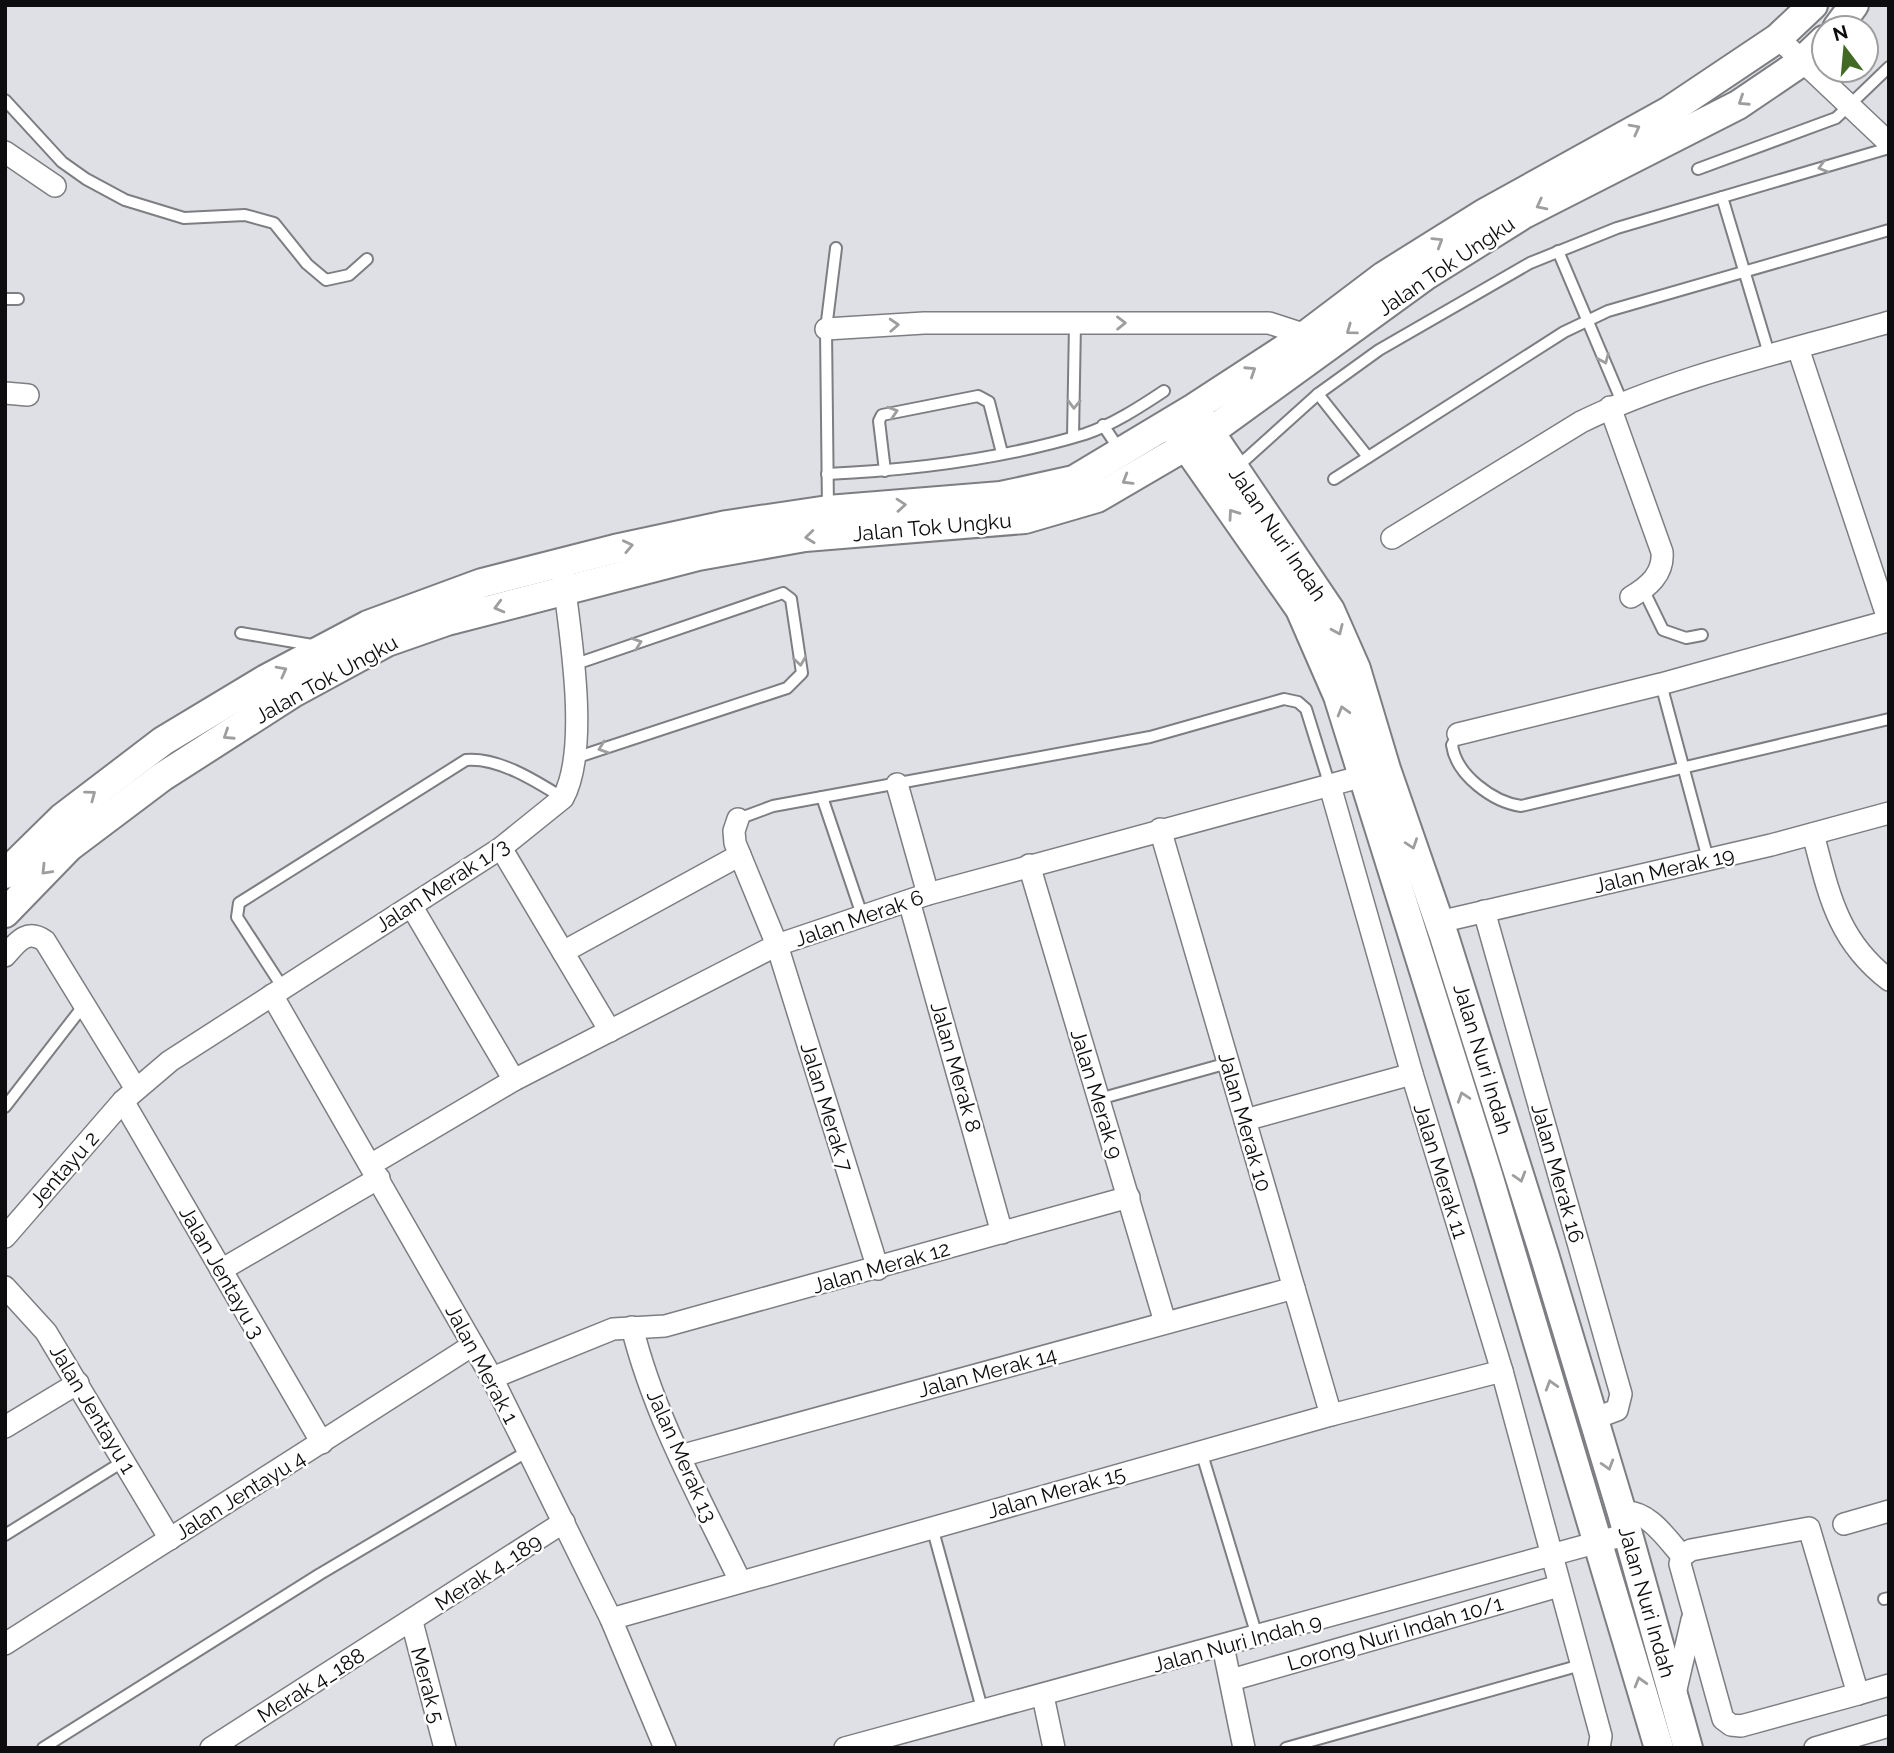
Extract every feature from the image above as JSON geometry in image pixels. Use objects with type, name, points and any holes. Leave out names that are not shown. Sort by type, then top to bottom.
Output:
[{"type":"main road","name":"Jalan Tok Ungku","points":[[5,874],[62,818],[163,741],[266,679],[368,625],[482,583],[563,577],[805,537],[1026,519],[1097,498],[1178,435],[1194,408],[1306,335],[1406,262],[1494,207],[1669,111],[1777,38],[1813,5]]},
{"type":"main road","name":"Jalan Tok Ungku","points":[[5,913],[69,847],[162,777],[293,693],[387,642],[563,577],[727,525],[828,510],[1001,496],[1074,480],[1122,453],[1178,435],[1210,432],[1425,276],[1524,214],[1738,105],[1810,53]]},
{"type":"main road","name":"Jalan Nuri Indah","points":[[1194,408],[1330,610],[1356,669],[1374,773],[1488,1175],[1659,1748]]},
{"type":"main road","name":"Jalan Nuri Indah","points":[[1178,435],[1300,609],[1439,922],[1625,1524],[1688,1748]]},
{"type":"street","points":[[1777,38],[1889,146]]},
{"type":"street","points":[[5,152],[55,186]]},
{"type":"street","points":[[1392,538],[1581,422],[1616,405],[1889,322]]},
{"type":"street","points":[[826,329],[924,323],[1269,323],[1306,335]]},
{"type":"street","points":[[1458,734],[1661,684],[1889,622],[1881,574],[1798,348]]},
{"type":"street","points":[[5,393],[28,395]]},
{"type":"street","points":[[1616,405],[1662,552],[1658,572],[1637,593]]},
{"type":"street","points":[[563,577],[576,711],[574,758],[568,788],[563,798]]},
{"type":"street","name":"Jalan Merak 6","points":[[221,1270],[514,1080],[777,945],[862,915],[1029,865],[1374,773]]},
{"type":"street","name":"Jalan Merak 8","points":[[897,784],[919,897],[1002,1233]]},
{"type":"street","name":"Jalan Merak 11","points":[[1330,786],[1412,1074],[1502,1371],[1601,1736],[1599,1748]]},
{"type":"street","name":"Jalan Merak 1/3","points":[[130,1095],[170,1061],[501,848],[563,798]]},
{"type":"street","name":"Jalan Merak 19","points":[[1439,922],[1813,834],[1889,813]]},
{"type":"street","name":"Jalan Merak 7","points":[[738,820],[734,831],[740,856],[777,945],[878,1269]]},
{"type":"street","name":"Jalan Merak 10","points":[[1160,829],[1331,1415]]},
{"type":"street","points":[[1813,834],[1841,926],[1873,968],[1889,980]]},
{"type":"street","points":[[501,848],[610,1031]]},
{"type":"street","points":[[563,952],[740,856]]},
{"type":"street","name":"Jalan Merak 9","points":[[1029,865],[1165,1322]]},
{"type":"street","points":[[412,906],[514,1080]]},
{"type":"street","name":"Jalan Merak 16","points":[[1484,911],[1622,1394],[1617,1410],[1593,1419]]},
{"type":"street","name":"Jalan Jentayu 3","points":[[5,956],[19,939],[38,936],[45,941],[84,1005],[221,1270],[322,1443]]},
{"type":"street","name":"Jalan Merak 1","points":[[278,991],[375,1171],[492,1378],[611,1619],[665,1748]]},
{"type":"street","points":[[1245,1119],[1412,1074]]},
{"type":"street","name":"Jentayu 2","points":[[5,1237],[130,1095]]},
{"type":"street","name":"Jalan Merak 12","points":[[492,1378],[590,1337],[632,1327],[665,1326],[878,1269],[1129,1197]]},
{"type":"street","name":"Jalan Jentayu 1","points":[[5,1287],[46,1332],[170,1539]]},
{"type":"street","name":"Jalan Merak 14","points":[[680,1457],[1294,1288]]},
{"type":"street","name":"Jalan Merak 13","points":[[632,1327],[641,1362],[680,1457],[740,1581]]},
{"type":"street","name":"Jalan Jentayu 4","points":[[5,1644],[473,1345]]},
{"type":"street","name":"Jalan Merak 15","points":[[611,1619],[1201,1451],[1502,1371]]},
{"type":"street","points":[[5,1427],[78,1382]]},
{"type":"street","points":[[1844,1524],[1889,1511]]},
{"type":"street","points":[[1625,1524],[1637,1513],[1647,1519],[1682,1556]]},
{"type":"street","name":"Merak 4_189","points":[[412,1622],[564,1522]]},
{"type":"street","name":"Jalan Nuri Indah 9","points":[[845,1748],[868,1745],[1599,1544],[1625,1524]]},
{"type":"street","points":[[1858,1694],[1809,1528],[1691,1550],[1682,1556],[1680,1564],[1693,1618],[1723,1719],[1731,1725],[1741,1726],[1858,1694],[1889,1685]]},
{"type":"street","name":"Lorong Nuri Indah 10/1","points":[[1231,1680],[1559,1586]]},
{"type":"street","points":[[1674,1699],[1693,1618]]},
{"type":"street","name":"Merak 4_188","points":[[211,1748],[412,1622]]},
{"type":"street","name":"Merak 5","points":[[412,1622],[445,1748]]},
{"type":"street","points":[[1223,1646],[1244,1748]]},
{"type":"street","points":[[1043,1696],[1054,1748]]},
{"type":"street","points":[[1815,1748],[1889,1727]]},
{"type":"lane","points":[[1698,169],[1821,126],[1850,107],[1889,67]]},
{"type":"lane","points":[[5,100],[62,162],[125,200],[184,218],[245,215],[274,223],[307,264],[326,279],[349,275],[367,259]]},
{"type":"lane","points":[[1235,469],[1318,394],[1379,350],[1530,263],[1617,228],[1889,146]]},
{"type":"lane","points":[[1722,197],[1770,357]]},
{"type":"lane","points":[[1334,479],[1564,332],[1608,311],[1889,230]]},
{"type":"lane","points":[[828,510],[826,329],[835,248]]},
{"type":"lane","points":[[1558,251],[1587,321],[1616,405]]},
{"type":"lane","points":[[5,299],[18,299]]},
{"type":"lane","points":[[1073,436],[1075,323]]},
{"type":"lane","points":[[827,474],[885,471],[1002,453],[1073,436],[1103,425],[1164,391]]},
{"type":"lane","points":[[1318,394],[1368,457]]},
{"type":"lane","points":[[885,471],[879,421],[882,415],[978,396],[989,402],[1002,453]]},
{"type":"lane","points":[[1103,425],[1122,453]]},
{"type":"lane","points":[[572,657],[787,593],[791,599],[802,673],[797,682],[787,688],[574,758]]},
{"type":"lane","points":[[1637,593],[1663,630],[1686,638],[1702,635]]},
{"type":"lane","points":[[242,633],[327,647]]},
{"type":"lane","points":[[1661,684],[1708,859]]},
{"type":"lane","points":[[738,820],[773,806],[1150,737],[1284,699],[1298,702],[1306,709],[1330,786]]},
{"type":"lane","points":[[1458,734],[1452,745],[1463,770],[1497,799],[1521,806],[1889,719]]},
{"type":"lane","points":[[278,991],[237,916],[239,903],[466,760],[482,761],[532,779],[563,798]]},
{"type":"lane","points":[[822,797],[862,915]]},
{"type":"lane","points":[[5,1107],[84,1005]]},
{"type":"lane","points":[[1099,1100],[1228,1063]]},
{"type":"lane","points":[[43,1748],[320,1574],[528,1451]]},
{"type":"lane","points":[[1201,1451],[1257,1637]]},
{"type":"lane","points":[[5,1535],[124,1461]]},
{"type":"lane","points":[[932,1527],[983,1712]]},
{"type":"lane","points":[[1286,1748],[1581,1665]]}]
